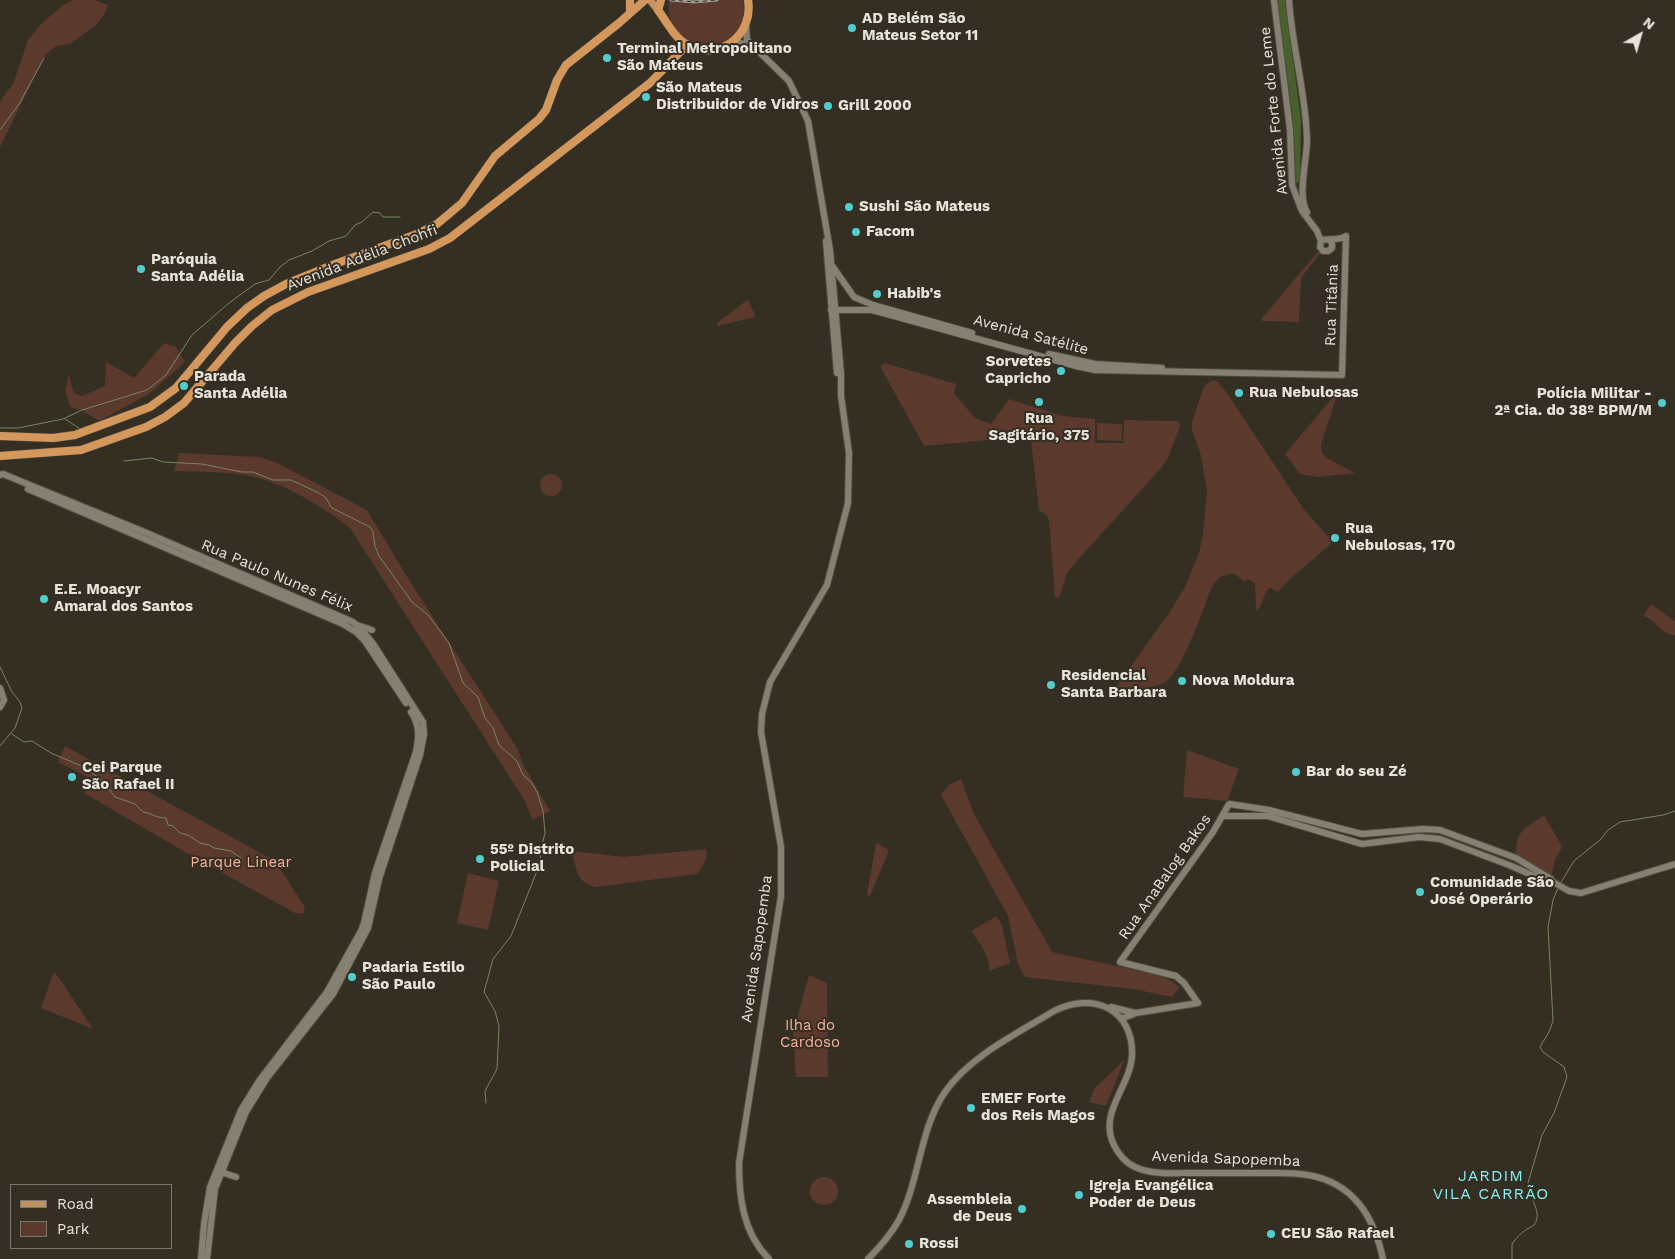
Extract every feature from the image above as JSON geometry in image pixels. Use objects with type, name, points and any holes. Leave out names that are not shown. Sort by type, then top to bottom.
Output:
[{"type":"highway","points":[[630,0],[630,13]]},
{"type":"highway","name":"Avenida Adélia Chohfi","points":[[0,436],[54,438],[75,436],[150,407],[176,388],[227,327],[247,308],[264,296],[295,280],[417,234],[437,224],[462,203],[496,156],[539,119],[546,110],[557,80],[566,65],[645,0]]},
{"type":"highway","points":[[661,0],[658,10],[677,36],[690,46],[710,50],[724,47],[739,36],[746,24],[749,1]]},
{"type":"highway","name":"Avenida Adélia Chohfi","points":[[0,456],[81,450],[146,427],[165,418],[190,398],[241,337],[272,310],[308,292],[428,249],[450,238],[645,87],[683,49],[690,46]]},
{"type":"main road","points":[[650,0],[658,10]]},
{"type":"main road","name":"Avenida Forte do Leme","points":[[1274,0],[1290,124],[1292,185],[1298,204],[1317,231],[1328,242]]},
{"type":"main road","name":"Avenida Forte do Leme","points":[[1289,0],[1306,131],[1303,204],[1307,213],[1328,242]]},
{"type":"main road","name":"Avenida Sapopemba","points":[[746,24],[747,40],[790,81],[808,121],[826,237],[829,245],[831,285]]},
{"type":"main road","name":"Avenida Sapopemba","points":[[733,41],[748,46],[791,85]]},
{"type":"main road","name":"Rua Titânia","points":[[1328,242],[1346,236],[1342,375]]},
{"type":"main road","name":"Avenida Sapopemba","points":[[769,1259],[758,1246],[746,1222],[739,1188],[739,1163],[782,889],[781,847],[763,746],[761,722],[764,701],[770,682],[828,585],[848,503],[849,453],[836,366],[831,285],[825,246],[826,237]]},
{"type":"main road","points":[[1328,242],[1346,245]]},
{"type":"main road","points":[[831,265],[854,297],[857,309]]},
{"type":"main road","points":[[831,285],[847,288]]},
{"type":"main road","name":"Avenida Satélite","points":[[854,297],[899,312],[1084,363],[1296,373]]},
{"type":"main road","name":"Avenida Satélite","points":[[833,310],[872,310],[1076,366],[1107,371],[1342,375]]},
{"type":"main road","points":[[0,475],[3,474],[46,491],[141,533]]},
{"type":"main road","name":"Rua Paulo Nunes Félix","points":[[141,533],[345,618],[356,625],[374,645],[416,716]]},
{"type":"main road","name":"Rua Paulo Nunes Félix","points":[[141,533],[350,628],[370,648],[416,716]]},
{"type":"main road","points":[[356,625],[372,630]]},
{"type":"main road","points":[[0,688],[3,695],[1,706]]},
{"type":"main road","points":[[201,1259],[207,1201],[218,1172],[246,1112],[258,1091],[333,994],[368,928],[379,879],[423,745],[423,722],[416,716]]},
{"type":"main road","name":"Rua AnaBalog Bakos","points":[[1136,1013],[1198,1003],[1176,976],[1120,962],[1223,816],[1229,804],[1269,810],[1362,834],[1423,829],[1440,830],[1516,858],[1553,882]]},
{"type":"main road","points":[[1223,816],[1268,816],[1362,844],[1419,838],[1440,839],[1553,882],[1568,890],[1581,893],[1675,864]]},
{"type":"main road","points":[[868,1259],[879,1248],[898,1222],[934,1112],[946,1090],[962,1072],[980,1056],[1064,1006],[1083,1002],[1097,1003],[1136,1013]]},
{"type":"main road","name":"Avenida Sapopemba","points":[[1105,1005],[1121,1019],[1130,1035],[1131,1064],[1112,1110],[1109,1128],[1115,1148],[1129,1163],[1138,1168],[1154,1172],[1299,1174],[1322,1178],[1348,1193],[1360,1203],[1372,1224],[1383,1259]]},
{"type":"main road","points":[[1121,1019],[1136,1013]]},
{"type":"main road","points":[[218,1172],[236,1177]]},
{"type":"main road","points":[[207,1259],[212,1203],[218,1172]]},
{"type":"green space","points":[[73,0],[95,0],[108,5],[105,13],[96,25],[70,44],[56,46],[46,54],[0,147],[0,101],[13,84],[28,40],[41,24],[62,6]]},
{"type":"green space","points":[[669,0],[743,0],[742,20],[735,34],[722,43],[707,46],[692,43],[679,35],[671,20]]},
{"type":"green space","points":[[1322,251],[1301,278],[1299,322],[1262,321],[1262,318],[1317,253]]},
{"type":"green space","points":[[747,300],[756,317],[717,326],[717,323]]},
{"type":"green space","points":[[164,343],[176,347],[185,362],[149,394],[99,421],[81,410],[70,407],[65,389],[68,373],[74,393],[82,396],[105,386],[106,362],[134,378]]},
{"type":"green space","points":[[885,363],[956,384],[954,393],[975,418],[991,424],[1009,399],[1063,416],[1095,419],[1095,443],[1123,443],[1124,420],[1176,421],[1180,427],[1167,460],[1067,573],[1060,596],[1057,598],[1055,596],[1049,520],[1039,510],[1031,441],[1021,437],[924,446],[881,368],[882,364]]},
{"type":"green space","points":[[1212,380],[1217,381],[1227,393],[1305,511],[1333,542],[1290,579],[1278,592],[1270,588],[1258,610],[1256,610],[1255,583],[1248,579],[1245,582],[1235,574],[1221,577],[1209,593],[1198,625],[1173,675],[1157,686],[1116,687],[1171,610],[1186,585],[1199,553],[1203,534],[1207,491],[1201,456],[1192,430],[1192,422],[1204,386]]},
{"type":"green space","points":[[1339,390],[1321,444],[1322,453],[1327,458],[1355,473],[1319,477],[1300,474],[1285,454]]},
{"type":"green space","points":[[1097,423],[1122,424],[1122,441],[1097,440]]},
{"type":"green space","points":[[179,453],[259,457],[277,463],[367,510],[411,583],[517,748],[524,766],[550,811],[532,820],[525,801],[350,528],[305,498],[255,477],[215,472],[174,471]]},
{"type":"green space","points":[[551,474],[559,477],[562,485],[559,493],[551,496],[543,493],[540,485],[543,477]]},
{"type":"green space","points":[[1651,604],[1675,621],[1675,635],[1666,633],[1647,617],[1643,616]]},
{"type":"green space","name":"Parque Linear","points":[[65,746],[275,861],[305,907],[303,914],[295,913],[84,793],[91,779],[58,762]]},
{"type":"green space","points":[[1187,750],[1239,769],[1227,801],[1183,797]]},
{"type":"green space","points":[[961,779],[974,814],[1052,952],[1163,976],[1180,987],[1172,997],[1133,989],[1025,977],[1018,964],[1008,916],[941,795],[949,785]]},
{"type":"green space","points":[[1544,815],[1562,847],[1555,860],[1551,878],[1531,863],[1517,857],[1516,848],[1522,831]]},
{"type":"green space","points":[[876,843],[889,850],[871,894],[868,897],[867,894]]},
{"type":"green space","points":[[706,849],[707,855],[697,874],[596,887],[584,882],[578,874],[572,851],[625,857]]},
{"type":"green space","points":[[468,873],[499,881],[488,930],[457,923]]},
{"type":"green space","points":[[997,916],[1002,925],[1010,963],[989,971],[986,955],[971,931]]},
{"type":"green space","points":[[54,972],[60,979],[93,1029],[41,1008]]},
{"type":"green space","name":"Ilha do Cardoso","points":[[809,975],[827,983],[828,1077],[796,1077],[793,1033]]},
{"type":"green space","points":[[1125,1059],[1106,1106],[1089,1102],[1094,1089]]},
{"type":"green space","points":[[824,1177],[834,1181],[838,1191],[834,1201],[824,1205],[814,1201],[810,1191],[814,1181]]},
{"type":"waterway","points":[[1281,0],[1297,120],[1296,179]]},
{"type":"waterway","points":[[0,130],[19,104],[44,58]]},
{"type":"waterway","points":[[0,428],[18,428],[63,419],[82,410],[147,390],[166,375],[192,335],[229,303],[255,284],[269,280],[289,260],[312,251],[329,241],[346,236],[355,225],[362,222],[373,212],[380,213],[383,217],[400,217]]},
{"type":"waterway","points":[[65,419],[79,428]]},
{"type":"waterway","points":[[124,461],[152,458],[163,462],[202,464],[242,472],[253,472],[273,480],[291,480],[325,497],[332,508],[370,527],[379,556],[412,602],[428,615],[449,643],[463,683],[478,697],[485,718],[493,728],[499,745],[517,761],[523,775],[531,782],[537,792],[543,811],[545,833],[540,853],[541,861],[511,936],[493,959],[484,992],[495,1011],[499,1026],[497,1069],[485,1091],[486,1103]]},
{"type":"waterway","points":[[0,667],[22,708],[15,728],[0,746]]},
{"type":"waterway","points":[[12,734],[24,742],[32,741],[51,753],[84,767],[103,781],[115,797],[135,804],[143,812],[166,818],[168,825],[173,826],[180,833],[214,848],[231,851],[241,858]]},
{"type":"waterway","points":[[1560,884],[1574,861],[1601,839],[1608,830],[1620,822],[1663,815],[1675,811]]},
{"type":"waterway","points":[[1512,1259],[1512,1244],[1521,1234],[1534,1225],[1537,1220],[1528,1183],[1542,1135],[1554,1113],[1567,1077],[1564,1067],[1543,1052],[1540,1047],[1553,1021],[1548,927],[1553,900],[1558,888]]},
{"type":"railway","points":[[671,0],[694,2],[717,0]]},
{"type":"place","name":"AD Belém São Mateus Setor 11","points":[[852,28]]},
{"type":"place","name":"Terminal Metropolitano São Mateus","points":[[607,58]]},
{"type":"place","name":"São Mateus Distribuidor de Vidros","points":[[646,97]]},
{"type":"place","name":"Grill 2000","points":[[828,106]]},
{"type":"place","name":"Sushi São Mateus","points":[[849,207]]},
{"type":"place","name":"Facom","points":[[856,232]]},
{"type":"place","name":"Paróquia Santa Adélia","points":[[141,269]]},
{"type":"place","name":"Habib's","points":[[877,294]]},
{"type":"place","name":"Sorvetes Capricho","points":[[1061,371]]},
{"type":"place","name":"Parada Santa Adélia","points":[[184,386]]},
{"type":"place","name":"Rua Nebulosas","points":[[1239,393]]},
{"type":"place","name":"Rua Sagitário, 375","points":[[1039,402]]},
{"type":"place","name":"Polícia Militar - 2ª Cia. do 38º BPM/M","points":[[1662,403]]},
{"type":"place","name":"Rua Nebulosas, 170","points":[[1335,538]]},
{"type":"place","name":"E.E. Moacyr Amaral dos Santos","points":[[44,599]]},
{"type":"place","name":"Nova Moldura","points":[[1182,681]]},
{"type":"place","name":"Residencial Santa Barbara","points":[[1051,685]]},
{"type":"place","name":"Bar do seu Zé","points":[[1296,772]]},
{"type":"place","name":"Cei Parque São Rafael II","points":[[72,777]]},
{"type":"place","name":"55º Distrito Policial","points":[[480,859]]},
{"type":"place","name":"Comunidade São José Operário","points":[[1420,892]]},
{"type":"place","name":"Padaria Estilo São Paulo","points":[[352,977]]},
{"type":"place","name":"EMEF Forte dos Reis Magos","points":[[971,1108]]},
{"type":"place","name":"Igreja Evangélica Poder de Deus","points":[[1079,1195]]},
{"type":"place","name":"Assembleia de Deus","points":[[1022,1209]]},
{"type":"place","name":"CEU São Rafael","points":[[1271,1234]]},
{"type":"place","name":"Rossi","points":[[909,1244]]},
{"type":"district","name":"JARDIM VILA CARRÃO","points":[[1491,1185]]}]
